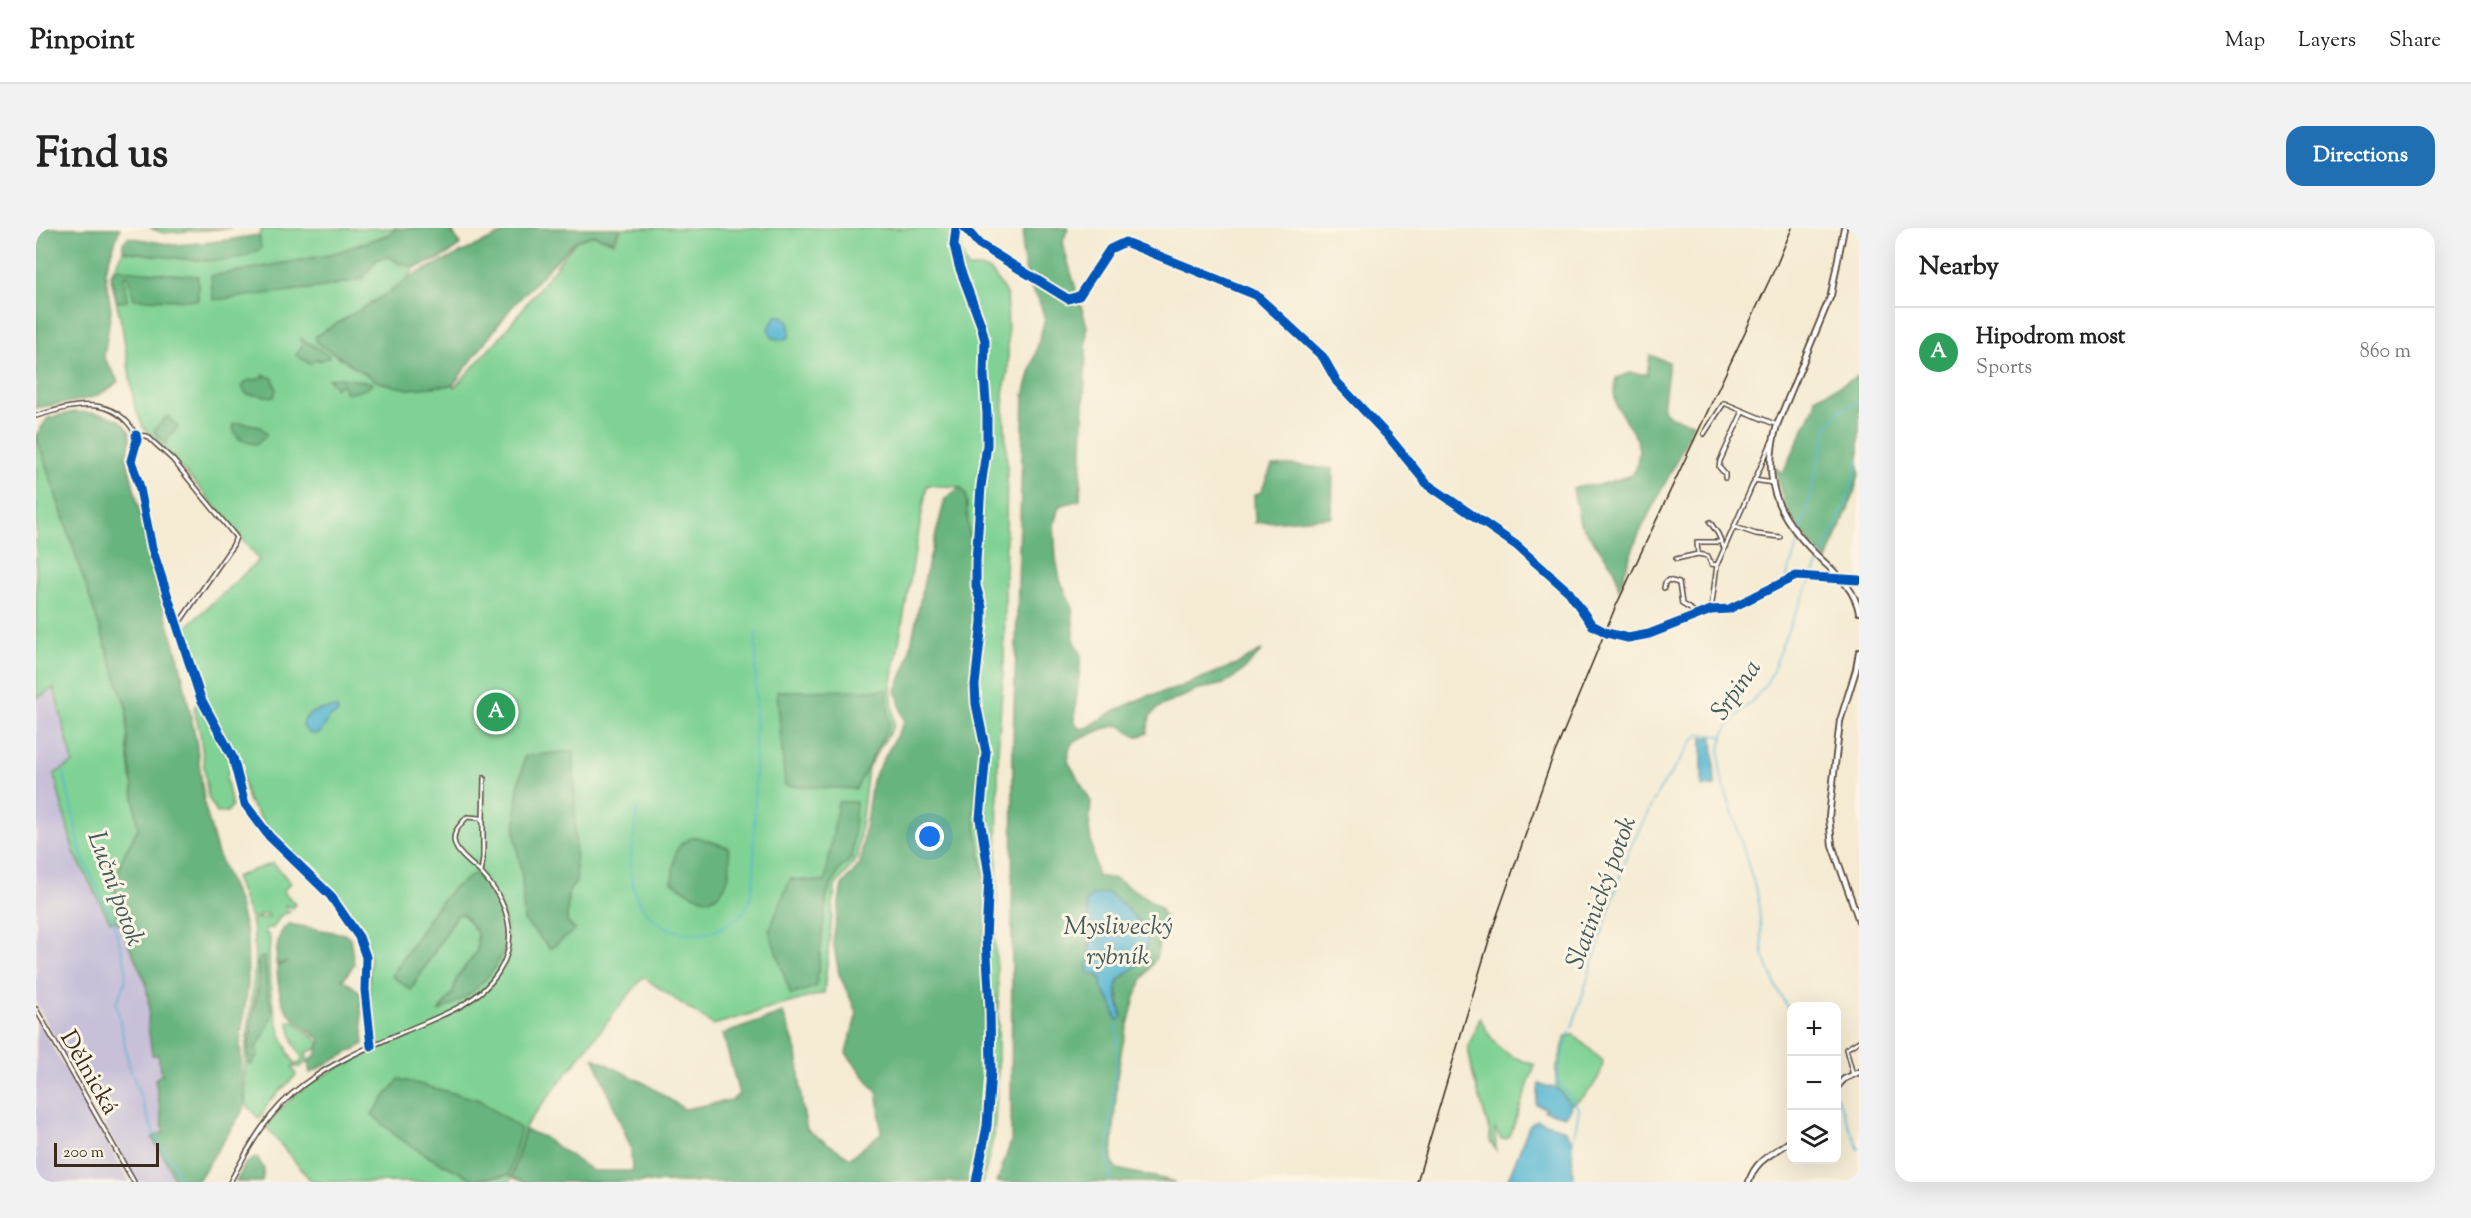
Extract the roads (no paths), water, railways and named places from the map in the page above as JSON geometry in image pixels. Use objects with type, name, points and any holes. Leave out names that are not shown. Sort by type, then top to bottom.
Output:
[{"type":"main road","points":[[1845,228],[1831,295],[1772,441],[1773,483],[1786,519],[1801,541],[1842,579],[1856,600],[1859,612]]},
{"type":"main road","points":[[1842,579],[1859,580]]},
{"type":"main road","points":[[1859,652],[1856,670],[1840,721],[1829,825],[1832,845],[1859,921]]},
{"type":"main road","points":[[1841,1084],[1859,1072]]},
{"type":"main road","points":[[1749,1182],[1752,1172],[1761,1161],[1787,1143]]},
{"type":"street","points":[[1704,434],[1724,403],[1777,425]]},
{"type":"street","points":[[36,416],[73,405],[96,406],[118,415],[129,424],[136,435],[131,463],[139,484],[155,560],[201,699],[233,758],[245,804],[269,836],[330,895],[359,937],[366,957],[365,990],[371,1046]]},
{"type":"street","points":[[1725,478],[1719,467],[1720,461],[1743,411]]},
{"type":"street","points":[[136,435],[147,436],[173,460],[236,537],[177,626]]},
{"type":"street","points":[[1711,610],[1717,565],[1772,441]]},
{"type":"street","points":[[1754,480],[1773,483]]},
{"type":"street","points":[[1710,522],[1724,548]]},
{"type":"street","points":[[1735,527],[1756,534],[1780,537]]},
{"type":"street","points":[[1501,533],[1569,592],[1585,619],[1592,625],[1607,633],[1628,638],[1638,637],[1711,610],[1730,609],[1796,576],[1842,579]]},
{"type":"street","points":[[1698,554],[1697,542],[1722,542]]},
{"type":"street","points":[[1676,559],[1698,554],[1708,556],[1711,564],[1717,565]]},
{"type":"street","points":[[1664,588],[1668,580],[1679,583],[1682,604],[1700,615]]},
{"type":"street","points":[[481,873],[484,778]]},
{"type":"street","points":[[230,1182],[253,1139],[282,1102],[324,1071],[371,1046],[470,1001],[498,974],[505,961],[511,933],[510,923],[491,884],[456,848],[454,842],[457,828],[467,818],[480,818],[483,822]]},
{"type":"street","name":"Dělnická","points":[[36,1009],[134,1182]]},
{"type":"street","points":[[1853,1075],[1846,1050],[1859,1041]]},
{"type":"water","points":[[776,316],[783,316],[789,322],[790,336],[783,340],[773,338],[768,329]]},
{"type":"water","points":[[337,708],[338,713],[329,718],[321,732],[311,734],[303,726],[304,721],[311,714]]},
{"type":"water","points":[[1713,737],[1715,786],[1702,787],[1702,738]]},
{"type":"water","name":"Myslivecký rybník","points":[[1107,893],[1135,917],[1144,929],[1147,942],[1138,964],[1118,983],[1117,997],[1122,1016],[1117,1021],[1112,1004],[1101,987],[1102,980],[1098,975],[1089,974],[1088,968],[1090,938],[1086,902],[1093,895]]},
{"type":"water","points":[[1539,1084],[1558,1089],[1571,1104],[1565,1116],[1544,1111],[1545,1108],[1536,1104]]},
{"type":"water","points":[[1537,1120],[1566,1130],[1572,1142],[1573,1182],[1507,1182],[1529,1126]]},
{"type":"waterway","points":[[1800,535],[1828,425],[1843,408],[1859,403]]},
{"type":"waterway","name":"Srpina","points":[[1822,557],[1846,503],[1859,460]]},
{"type":"waterway","points":[[1786,579],[1799,540]]},
{"type":"waterway","name":"Srpina","points":[[1787,1006],[1763,954],[1758,897],[1721,776],[1720,756],[1722,741],[1727,729],[1761,691],[1770,677],[1787,632],[1820,561]]},
{"type":"waterway","points":[[637,808],[631,876],[638,900],[646,912],[669,928],[696,934],[723,927],[740,916],[750,898],[754,875],[756,632]]},
{"type":"waterway","name":"Slatinický potok","points":[[1572,1028],[1627,854],[1657,794],[1695,738],[1701,734],[1723,736]]},
{"type":"waterway","name":"Luční potok","points":[[64,773],[82,857],[113,919],[126,967],[125,984],[116,1002],[129,1065],[154,1135],[174,1164],[181,1182]]},
{"type":"waterway","points":[[1110,1182],[1108,1150],[1118,1037],[1117,1021]]},
{"type":"waterway","name":"Slatinický potok","points":[[1570,1032],[1557,1080],[1579,1109],[1571,1153]]},
{"type":"waterway","points":[[1554,1090],[1557,1080]]},
{"type":"waterway","name":"Srpina","points":[[1841,1107],[1859,1150]]},
{"type":"railway","points":[[1417,1182],[1492,930],[1551,762],[1615,608],[1792,228]]},
{"type":"place","name":"Hipodrom most","points":[[496,712]]}]
